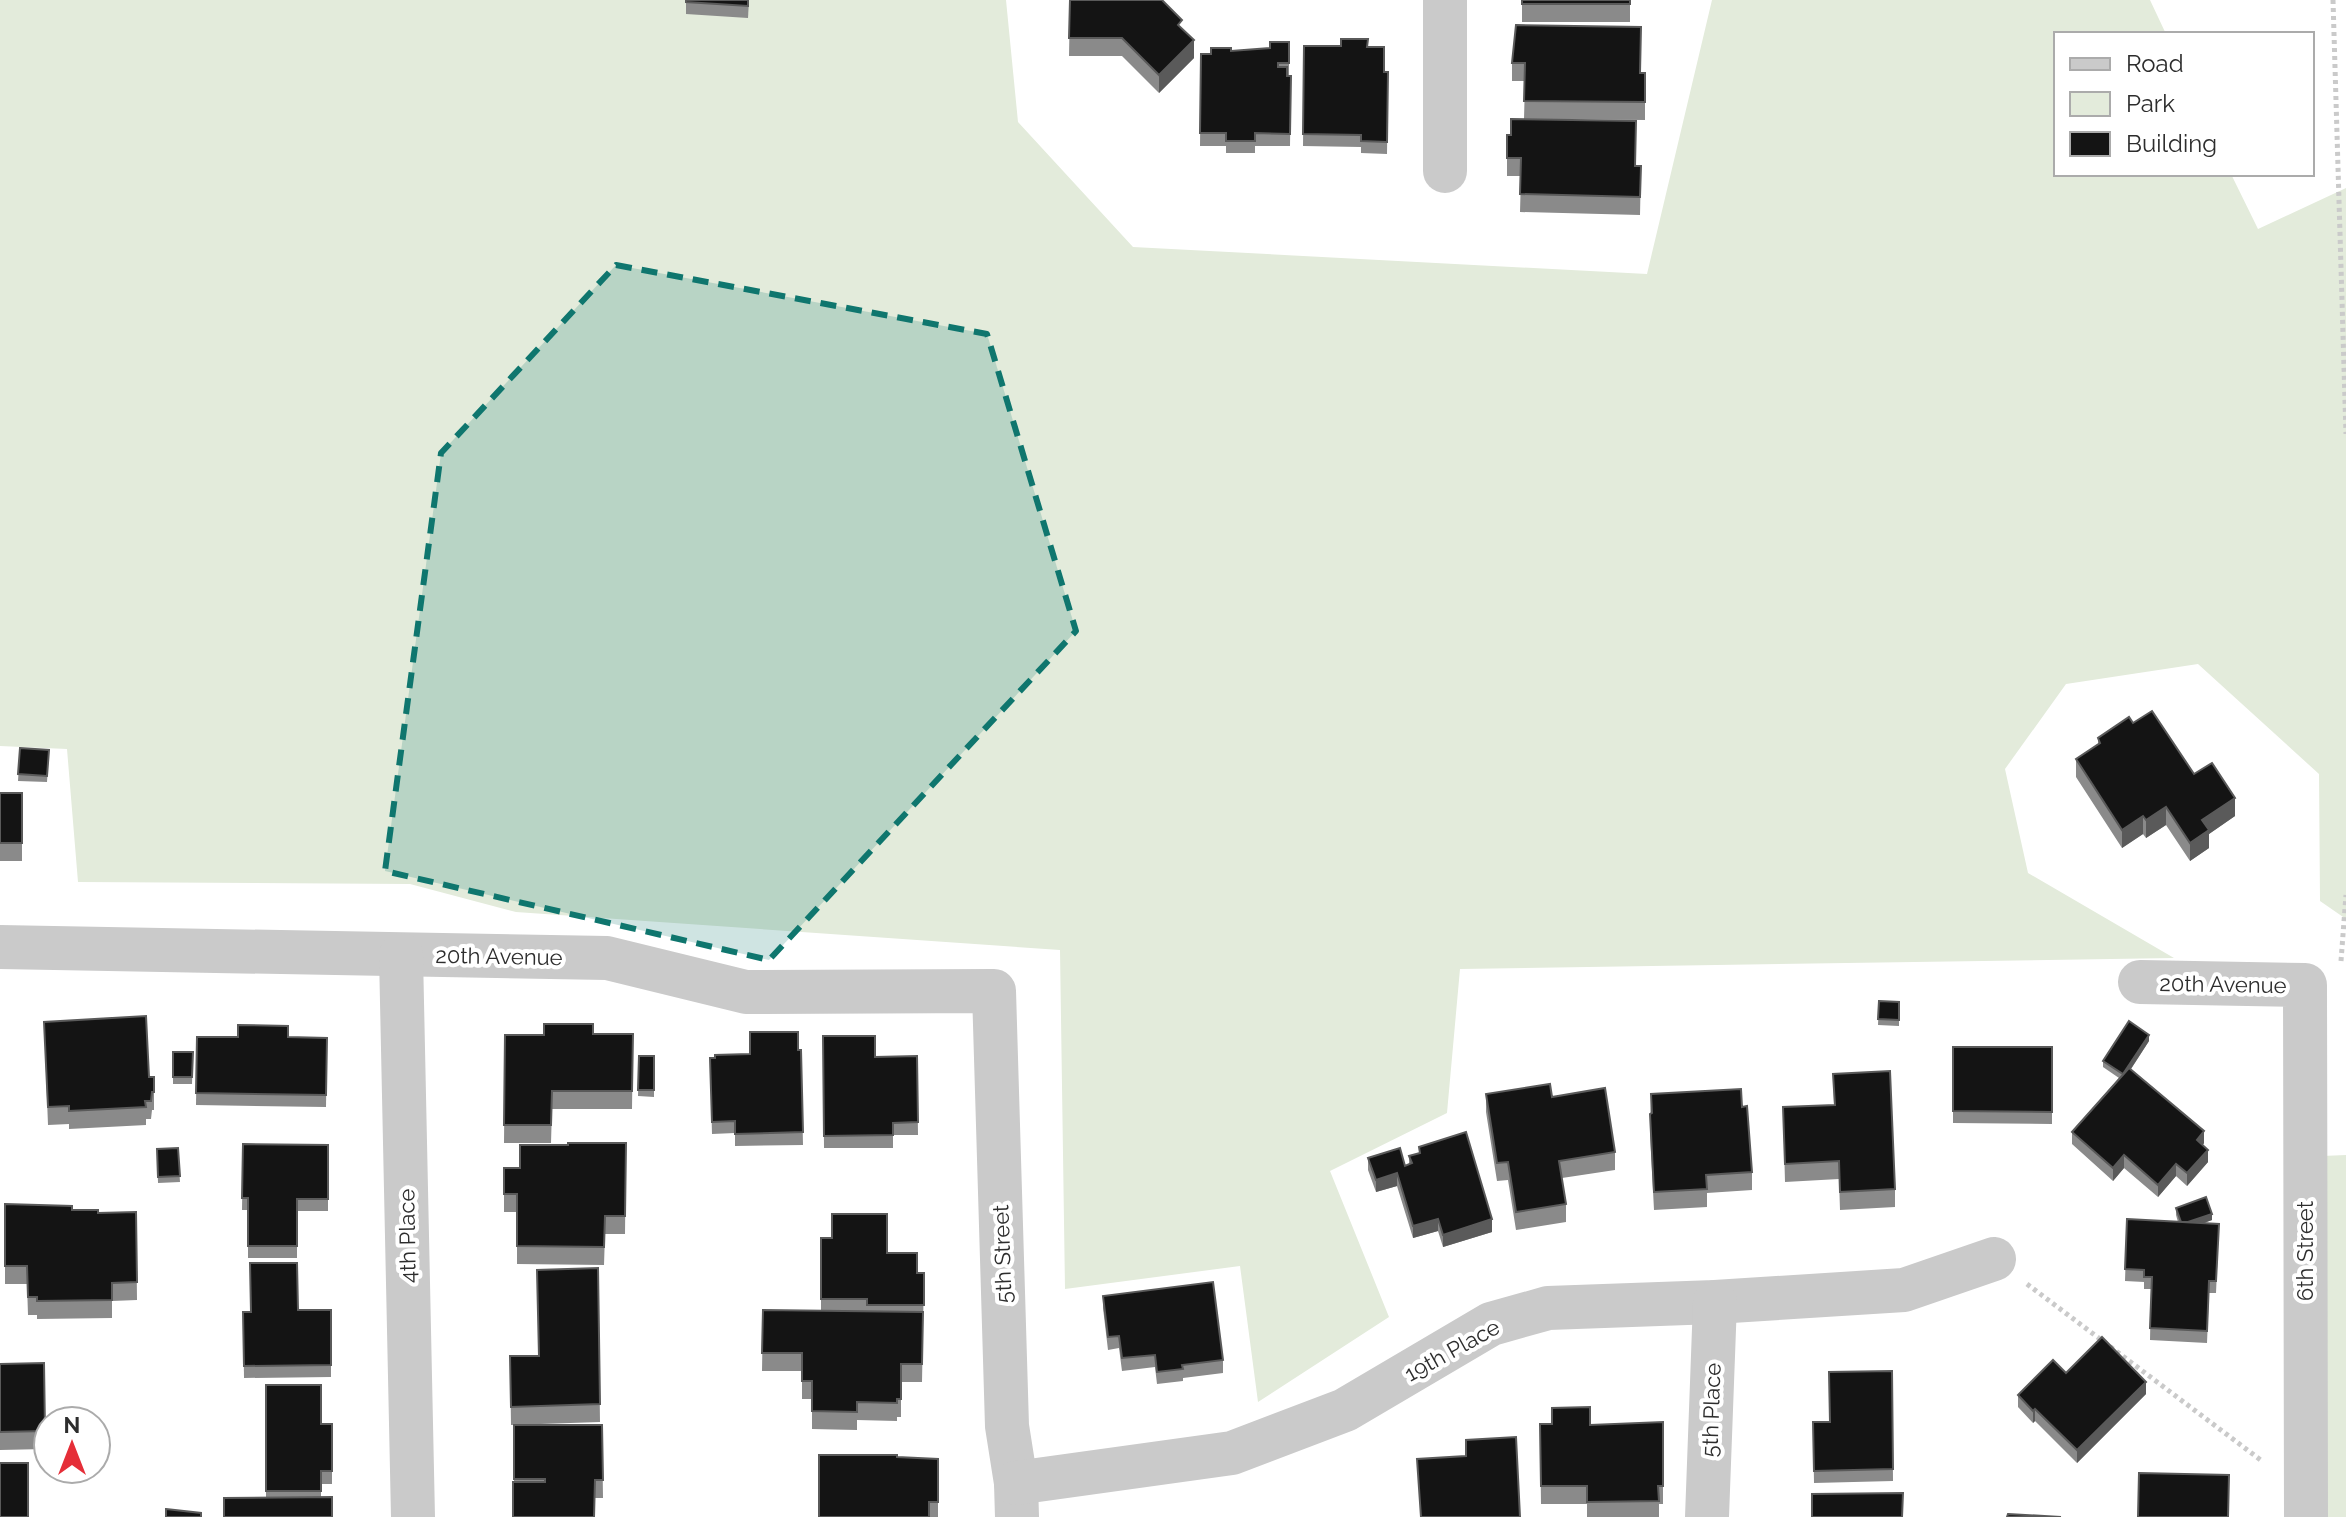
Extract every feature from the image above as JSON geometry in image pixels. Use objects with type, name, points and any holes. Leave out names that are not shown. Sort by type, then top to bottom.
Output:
[{"type":"street","points":[[1445,0],[1445,171]]},
{"type":"street","name":"20th Avenue","points":[[0,947],[607,958],[746,992],[994,991]]},
{"type":"street","name":"4th Place","points":[[401,955],[413,1517]]},
{"type":"street","name":"20th Avenue","points":[[2140,982],[2326,979]]},
{"type":"street","name":"6th Street","points":[[2306,1517],[2326,979]]},
{"type":"street","name":"5th Street","points":[[994,991],[1007,1426],[1016,1500]]},
{"type":"street","name":"19th Place","points":[[1016,1500],[1232,1453],[1345,1410],[1491,1324],[1548,1308],[1715,1302],[1904,1290],[1994,1259]]},
{"type":"street","name":"5th Place","points":[[1707,1517],[1715,1302]]},
{"type":"path","points":[[2333,0],[2346,434]]},
{"type":"path","points":[[2326,979],[2341,964],[2346,895]]},
{"type":"path","points":[[1994,1259],[2264,1462]]},
{"type":"highlighted area","points":[[616,265],[987,334],[1076,631],[769,960],[385,871],[441,453]]},
{"type":"green space","points":[[0,0],[1006,0],[1018,122],[1133,247],[1647,274],[1712,0],[2150,0],[2165,32],[2054,32],[2054,176],[2232,176],[2258,229],[2346,188],[2346,919],[2320,901],[2319,774],[2198,664],[2066,684],[2005,769],[2028,873],[2174,958],[1460,969],[1447,1113],[1330,1171],[1389,1317],[1258,1402],[1240,1266],[1065,1289],[1060,950],[516,912],[410,884],[78,882],[67,749],[0,746]]},
{"type":"green space","points":[[2346,1155],[2346,1517],[2327,1517],[2322,1156]]},
{"type":"building","points":[[748,0],[748,6],[686,2]]},
{"type":"building","points":[[1070,0],[1162,0],[1182,20],[1178,25],[1194,40],[1159,75],[1122,38],[1069,38]]},
{"type":"building","points":[[1522,0],[1630,0],[1630,4],[1522,4]]},
{"type":"building","points":[[1516,25],[1641,27],[1640,73],[1645,73],[1645,102],[1524,101],[1525,63],[1512,63]]},
{"type":"building","points":[[1341,39],[1368,39],[1367,47],[1384,47],[1384,72],[1388,72],[1387,142],[1361,141],[1361,135],[1303,134],[1304,46],[1341,46]]},
{"type":"building","points":[[1270,42],[1289,42],[1289,63],[1278,63],[1278,67],[1287,67],[1287,76],[1291,76],[1290,134],[1255,133],[1255,141],[1226,141],[1226,133],[1200,133],[1201,54],[1211,54],[1211,48],[1231,48],[1231,51],[1270,48]]},
{"type":"building","points":[[1511,119],[1636,121],[1635,166],[1641,166],[1640,197],[1520,194],[1521,158],[1507,158]]},
{"type":"building","points":[[2152,711],[2194,774],[2212,763],[2235,798],[2202,820],[2209,830],[2190,843],[2166,807],[2146,820],[2143,816],[2122,830],[2076,759],[2100,743],[2098,738],[2129,717],[2133,723]]},
{"type":"building","points":[[20,748],[49,750],[47,776],[18,774]]},
{"type":"building","points":[[0,793],[22,793],[22,843],[0,843]]},
{"type":"building","points":[[1879,1001],[1899,1002],[1899,1020],[1878,1019]]},
{"type":"building","points":[[146,1016],[149,1077],[154,1077],[154,1092],[151,1101],[145,1101],[146,1107],[69,1111],[69,1106],[48,1107],[44,1022]]},
{"type":"building","points":[[2129,1021],[2149,1035],[2123,1074],[2103,1061]]},
{"type":"building","points":[[544,1024],[593,1024],[593,1034],[633,1034],[632,1091],[552,1091],[551,1125],[504,1125],[505,1035],[544,1035]]},
{"type":"building","points":[[238,1025],[288,1026],[288,1037],[327,1038],[326,1095],[196,1093],[197,1037],[238,1037]]},
{"type":"building","points":[[750,1032],[798,1032],[803,1132],[735,1134],[735,1121],[712,1122],[710,1058],[715,1058],[715,1055],[750,1054]]},
{"type":"building","points":[[823,1036],[875,1036],[875,1057],[917,1056],[918,1122],[893,1123],[893,1135],[824,1136]]},
{"type":"building","points":[[1953,1047],[2052,1047],[2052,1112],[1953,1111]]},
{"type":"building","points":[[173,1052],[193,1052],[192,1077],[173,1077]]},
{"type":"building","points":[[639,1056],[654,1056],[654,1090],[638,1090]]},
{"type":"building","points":[[2129,1068],[2204,1131],[2197,1140],[2208,1150],[2187,1173],[2176,1164],[2158,1185],[2124,1155],[2113,1168],[2072,1132]]},
{"type":"building","points":[[1890,1071],[1895,1189],[1840,1192],[1839,1161],[1785,1164],[1783,1107],[1835,1105],[1833,1074]]},
{"type":"building","points":[[1550,1084],[1552,1097],[1605,1088],[1615,1152],[1559,1161],[1566,1204],[1516,1212],[1508,1162],[1497,1163],[1486,1094]]},
{"type":"building","points":[[1741,1089],[1742,1107],[1747,1106],[1752,1172],[1706,1175],[1707,1189],[1654,1192],[1651,1094]]},
{"type":"building","points":[[1466,1132],[1492,1219],[1443,1235],[1438,1219],[1413,1226],[1397,1173],[1376,1180],[1368,1158],[1400,1148],[1405,1166],[1412,1163],[1409,1156],[1420,1153],[1419,1147]]},
{"type":"building","points":[[626,1143],[625,1216],[605,1216],[604,1247],[517,1246],[517,1194],[504,1194],[504,1168],[520,1168],[520,1145]]},
{"type":"building","points":[[243,1144],[328,1145],[328,1199],[297,1199],[297,1246],[248,1246],[248,1198],[242,1198]]},
{"type":"building","points":[[178,1148],[180,1176],[158,1177],[157,1149]]},
{"type":"building","points":[[2206,1197],[2212,1214],[2181,1222],[2176,1208]]},
{"type":"building","points":[[5,1204],[72,1206],[72,1210],[98,1210],[98,1213],[136,1212],[137,1282],[112,1283],[112,1300],[37,1301],[37,1297],[28,1297],[27,1266],[5,1266]]},
{"type":"building","points":[[832,1214],[887,1214],[887,1253],[917,1253],[917,1273],[924,1273],[924,1305],[867,1305],[867,1299],[821,1299],[821,1238],[832,1238]]},
{"type":"building","points":[[2127,1219],[2219,1224],[2216,1281],[2209,1281],[2207,1331],[2150,1328],[2152,1277],[2144,1277],[2144,1270],[2125,1269]]},
{"type":"building","points":[[250,1263],[297,1263],[298,1310],[331,1310],[331,1365],[244,1366],[243,1312],[251,1312]]},
{"type":"building","points":[[598,1268],[600,1404],[511,1407],[510,1356],[539,1356],[537,1270]]},
{"type":"building","points":[[1213,1282],[1223,1360],[1182,1365],[1183,1369],[1157,1372],[1155,1355],[1122,1358],[1119,1336],[1108,1337],[1103,1296]]},
{"type":"building","points":[[763,1310],[923,1312],[922,1364],[901,1364],[901,1399],[897,1399],[897,1403],[857,1402],[857,1412],[812,1411],[812,1381],[802,1381],[802,1353],[762,1353]]},
{"type":"building","points":[[2102,1337],[2146,1382],[2077,1450],[2018,1395],[2053,1360],[2066,1373]]},
{"type":"building","points":[[44,1363],[45,1405],[32,1405],[32,1431],[0,1432],[0,1364]]},
{"type":"building","points":[[1892,1371],[1893,1469],[1814,1471],[1813,1422],[1830,1422],[1829,1372]]},
{"type":"building","points":[[266,1385],[321,1385],[321,1424],[332,1424],[332,1471],[321,1471],[321,1491],[266,1491]]},
{"type":"building","points":[[1590,1407],[1590,1425],[1663,1422],[1663,1486],[1658,1486],[1659,1501],[1587,1502],[1587,1486],[1541,1486],[1540,1424],[1552,1424],[1552,1408]]},
{"type":"building","points":[[514,1425],[602,1425],[603,1480],[595,1480],[594,1517],[513,1517],[513,1482],[545,1482],[545,1479],[514,1479]]},
{"type":"building","points":[[1516,1437],[1520,1517],[1421,1517],[1417,1459],[1466,1456],[1466,1440]]},
{"type":"building","points":[[819,1455],[897,1455],[938,1459],[938,1502],[929,1502],[929,1517],[819,1517]]},
{"type":"building","points":[[0,1463],[28,1463],[28,1517],[0,1517]]},
{"type":"building","points":[[2139,1473],[2229,1475],[2228,1517],[2138,1517]]},
{"type":"building","points":[[1903,1493],[1902,1517],[1812,1517],[1812,1494]]},
{"type":"building","points":[[332,1497],[332,1517],[224,1517],[224,1498]]},
{"type":"building","points":[[166,1509],[201,1513],[201,1517],[166,1517]]},
{"type":"building","points":[[2008,1514],[2061,1517],[2007,1517]]}]
